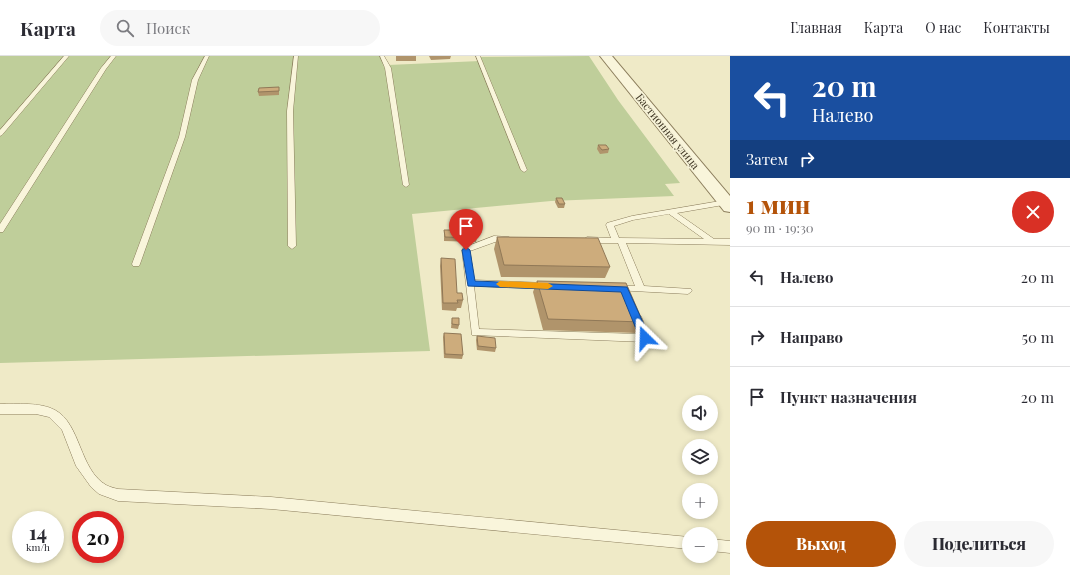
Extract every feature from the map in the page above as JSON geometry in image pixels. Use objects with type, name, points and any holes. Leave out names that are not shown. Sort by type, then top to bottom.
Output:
[{"type":"street","name":"Бастионная улица","points":[[606,56],[728,204]]},
{"type":"lane","points":[[0,134],[67,56]]},
{"type":"lane","points":[[0,230],[104,68],[114,56]]},
{"type":"lane","points":[[136,264],[182,137],[195,80],[207,56]]},
{"type":"lane","points":[[292,246],[290,111],[296,56]]},
{"type":"lane","points":[[382,56],[388,68],[406,185]]},
{"type":"lane","points":[[478,56],[524,170]]},
{"type":"lane","points":[[641,289],[610,225],[632,218],[670,211],[728,204]]},
{"type":"lane","points":[[670,211],[714,242]]},
{"type":"lane","points":[[517,240],[494,239],[466,250],[471,284],[475,332],[645,338],[633,310]]},
{"type":"lane","points":[[578,240],[730,242]]},
{"type":"lane","points":[[471,284],[555,286]]},
{"type":"lane","points":[[609,288],[626,292],[641,289],[688,291]]},
{"type":"lane","points":[[0,409],[36,409],[52,413],[66,427],[80,462],[96,483],[103,490],[118,495],[270,503],[682,542]]},
{"type":"lane","points":[[718,546],[730,547]]},
{"type":"green space","points":[[0,56],[382,56],[388,65],[480,61],[478,57],[589,56],[618,100],[680,183],[665,184],[674,196],[551,201],[412,214],[430,351],[0,363]]},
{"type":"building","points":[[279,87],[279,91],[258,92],[259,88]]},
{"type":"building","points":[[598,145],[606,145],[609,149],[602,150]]},
{"type":"building","points":[[556,198],[562,198],[565,204],[559,204]]},
{"type":"building","points":[[444,230],[476,230],[477,238],[445,237]]},
{"type":"building","points":[[497,237],[598,238],[610,267],[504,265]]},
{"type":"building","points":[[441,258],[455,259],[457,293],[462,293],[463,300],[457,300],[458,303],[443,303]]},
{"type":"building","points":[[537,281],[626,283],[643,322],[548,319]]},
{"type":"building","points":[[452,318],[459,318],[459,325],[452,324]]},
{"type":"building","points":[[444,333],[461,334],[463,355],[445,354]]},
{"type":"building","points":[[477,336],[495,338],[496,348],[478,346]]},
{"type":"slow traffic","points":[[500,284],[548,286]]},
{"type":"route","points":[[466,250],[471,284],[624,289],[645,338]]}]
